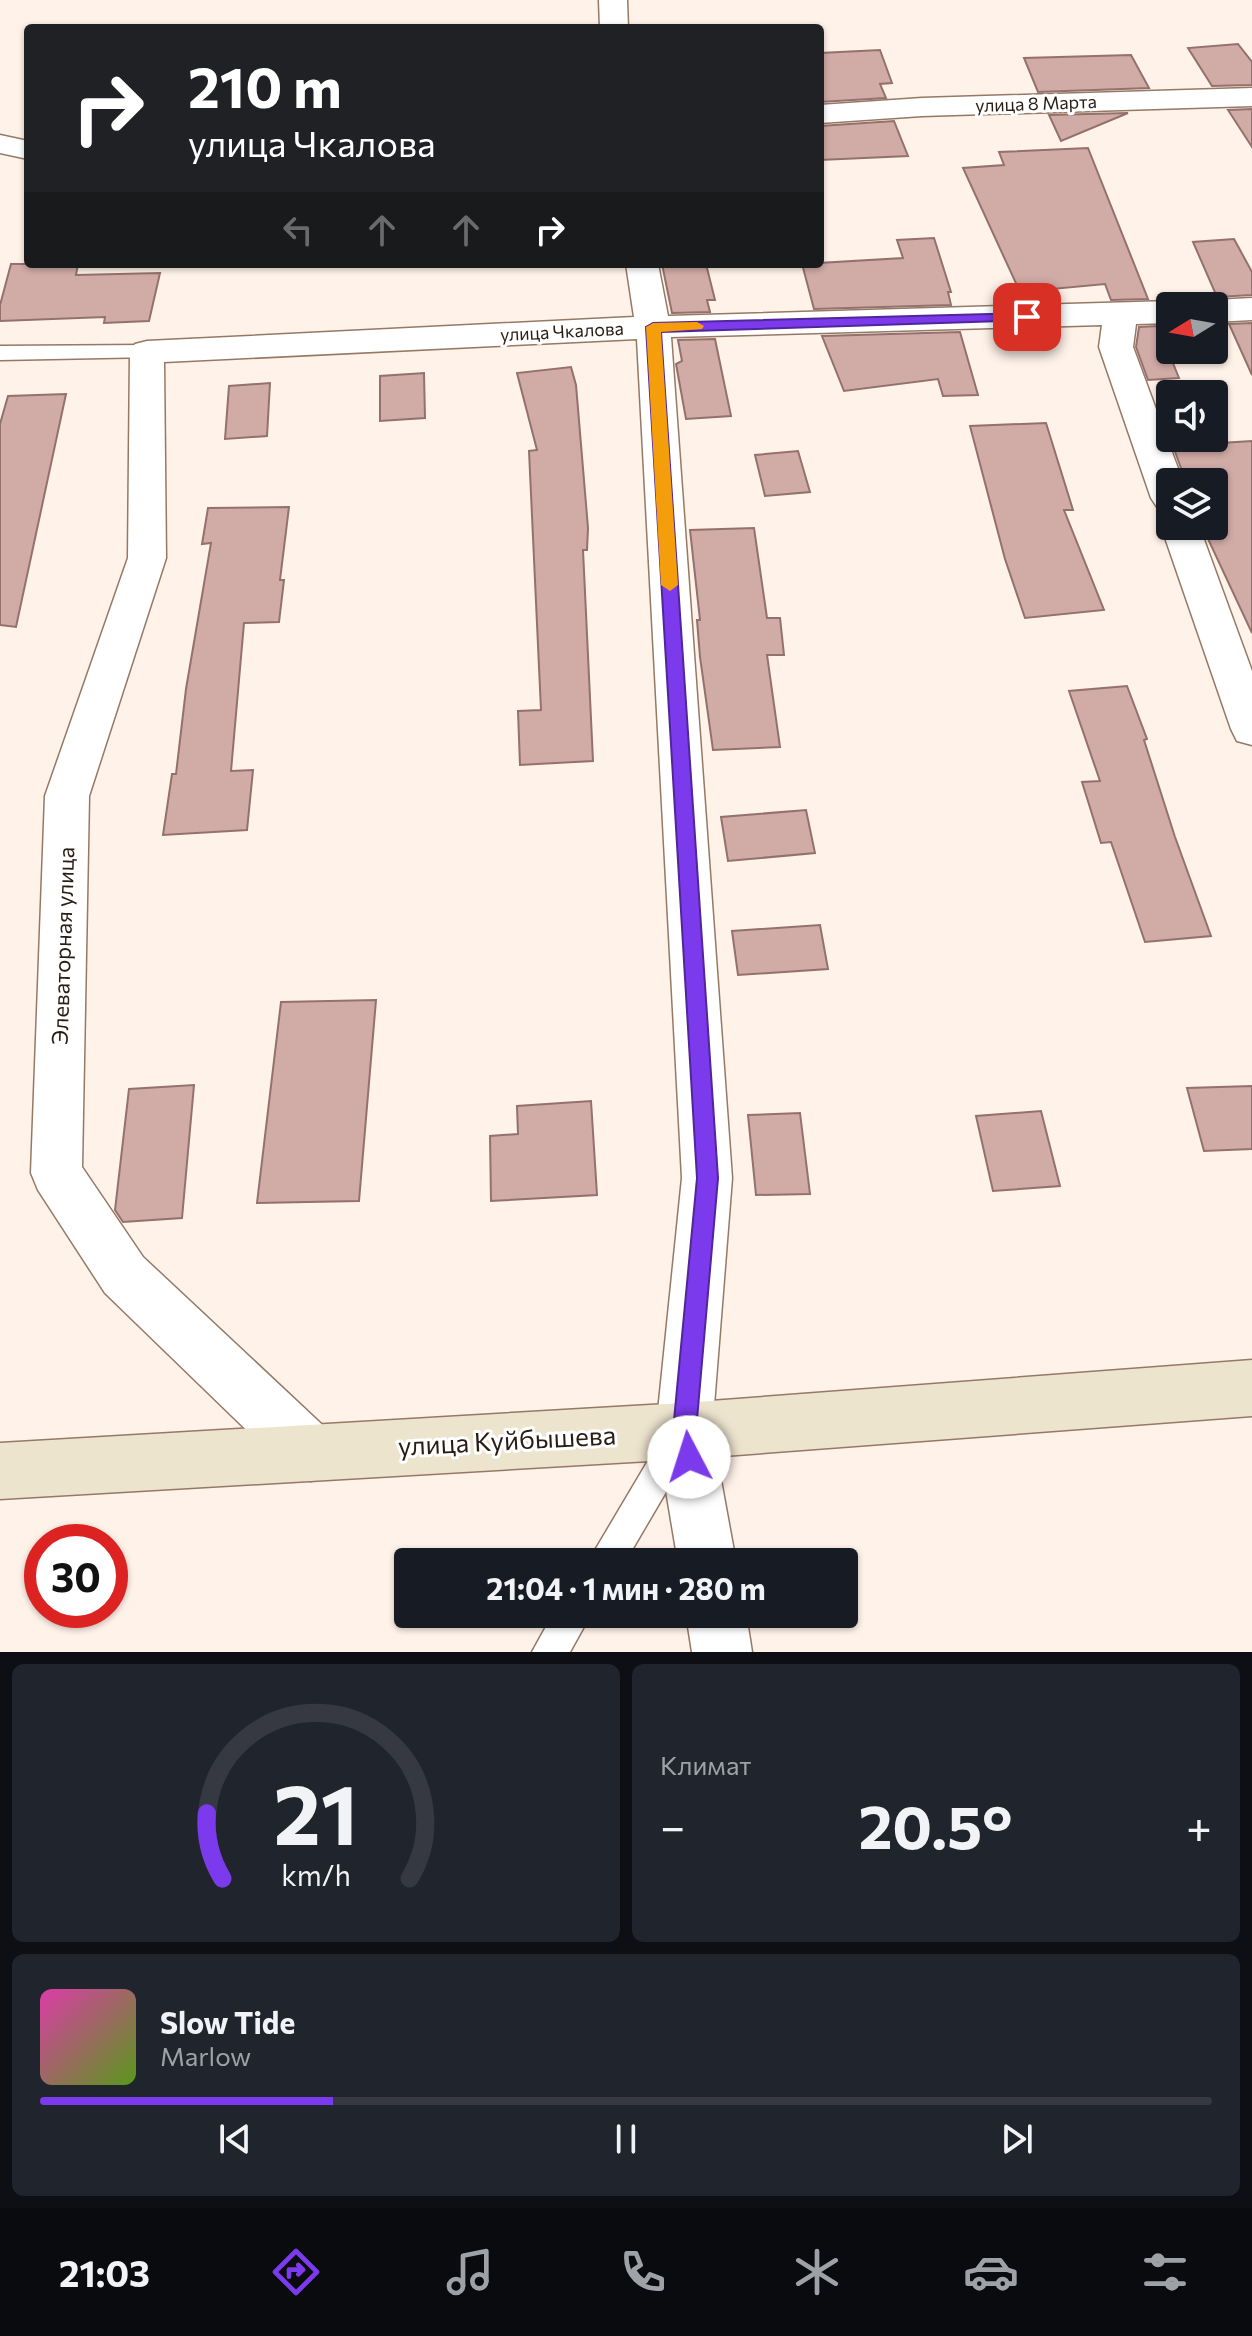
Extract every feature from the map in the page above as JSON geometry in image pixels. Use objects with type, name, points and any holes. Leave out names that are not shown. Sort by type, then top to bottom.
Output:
[{"type":"street","points":[[613,0],[614,24]]},
{"type":"street","name":"улица 8 Марта","points":[[824,114],[922,107],[1252,97]]},
{"type":"street","points":[[0,144],[24,149]]},
{"type":"street","points":[[643,268],[653,327],[707,1178],[684,1431],[705,1548]]},
{"type":"street","points":[[1228,310],[1252,309]]},
{"type":"street","name":"улица Чкалова","points":[[147,352],[653,327],[1156,313]]},
{"type":"street","points":[[1120,314],[1116,347],[1159,468]]},
{"type":"street","name":"Элеваторная улица","points":[[147,352],[147,558],[67,796],[56,1173],[124,1275],[311,1453]]},
{"type":"street","points":[[1185,540],[1252,729]]},
{"type":"street","name":"улица Куйбышева","points":[[0,1471],[684,1431],[1252,1388]]},
{"type":"street","points":[[718,1628],[722,1652]]},
{"type":"lane","points":[[0,353],[147,352]]},
{"type":"lane","points":[[613,1548],[684,1431]]},
{"type":"lane","points":[[550,1652],[565,1628]]},
{"type":"building","points":[[1238,44],[1252,62],[1252,85],[1212,86],[1188,48]]},
{"type":"building","points":[[880,50],[892,83],[880,84],[886,98],[824,102],[824,53]]},
{"type":"building","points":[[1131,55],[1149,88],[1038,92],[1024,58]]},
{"type":"building","points":[[1252,109],[1252,147],[1228,110]]},
{"type":"building","points":[[1128,113],[1061,141],[1049,115]]},
{"type":"building","points":[[894,121],[908,156],[824,160],[824,126]]},
{"type":"building","points":[[1088,148],[1148,299],[1111,300],[1105,284],[1020,292],[963,168],[1004,165],[999,152]]},
{"type":"building","points":[[934,238],[951,292],[948,292],[951,305],[814,309],[803,268],[824,268],[824,263],[903,258],[897,240]]},
{"type":"building","points":[[1234,239],[1252,272],[1252,295],[1228,296],[1228,292],[1215,292],[1193,242]]},
{"type":"building","points":[[11,264],[24,264],[24,268],[77,268],[76,275],[160,273],[149,321],[104,323],[105,317],[0,321],[0,305]]},
{"type":"building","points":[[663,268],[707,268],[715,300],[707,300],[710,312],[672,313]]},
{"type":"building","points":[[1252,323],[1252,375],[1229,324]]},
{"type":"building","points":[[1156,326],[1156,364],[1173,364],[1179,378],[1148,380],[1136,347],[1139,327]]},
{"type":"building","points":[[960,332],[978,395],[943,396],[938,379],[844,391],[822,336]]},
{"type":"building","points":[[715,339],[731,416],[686,419],[676,364],[682,361],[678,340]]},
{"type":"building","points":[[571,367],[576,385],[588,528],[587,550],[583,550],[593,761],[520,765],[518,711],[541,710],[529,451],[537,450],[517,373]]},
{"type":"building","points":[[424,373],[425,418],[380,421],[380,376]]},
{"type":"building","points":[[270,383],[267,436],[225,439],[229,386]]},
{"type":"building","points":[[66,394],[16,627],[0,625],[0,424],[8,396]]},
{"type":"building","points":[[1046,423],[1073,510],[1064,510],[1104,610],[1025,618],[1005,559],[970,426]]},
{"type":"building","points":[[1252,441],[1252,633],[1209,540],[1228,540],[1228,468],[1181,468],[1175,452],[1228,452],[1228,443]]},
{"type":"building","points":[[798,451],[810,492],[765,496],[755,455]]},
{"type":"building","points":[[289,507],[280,580],[284,580],[279,622],[244,623],[231,771],[253,770],[247,830],[163,835],[172,774],[176,774],[186,689],[211,543],[202,544],[208,508]]},
{"type":"building","points":[[754,528],[767,618],[780,618],[784,655],[767,655],[780,747],[713,750],[700,657],[697,620],[700,620],[690,530]]},
{"type":"building","points":[[1127,686],[1147,739],[1144,740],[1175,837],[1211,936],[1145,942],[1111,842],[1101,843],[1082,782],[1100,781],[1069,691]]},
{"type":"building","points":[[806,810],[815,853],[728,861],[721,817]]},
{"type":"building","points":[[820,925],[828,969],[738,975],[732,931]]},
{"type":"building","points":[[376,1000],[359,1201],[257,1203],[281,1002]]},
{"type":"building","points":[[194,1085],[182,1218],[123,1222],[115,1210],[129,1089]]},
{"type":"building","points":[[1252,1086],[1252,1149],[1204,1151],[1187,1088]]},
{"type":"building","points":[[591,1101],[597,1195],[491,1201],[490,1136],[518,1134],[517,1106]]},
{"type":"building","points":[[1041,1111],[1060,1186],[993,1191],[976,1116]]},
{"type":"building","points":[[800,1113],[810,1194],[756,1195],[748,1115]]},
{"type":"slow traffic","points":[[670,585],[653,327],[697,326]]},
{"type":"route","points":[[689,1457],[684,1431],[707,1178],[653,327],[1027,317]]}]
